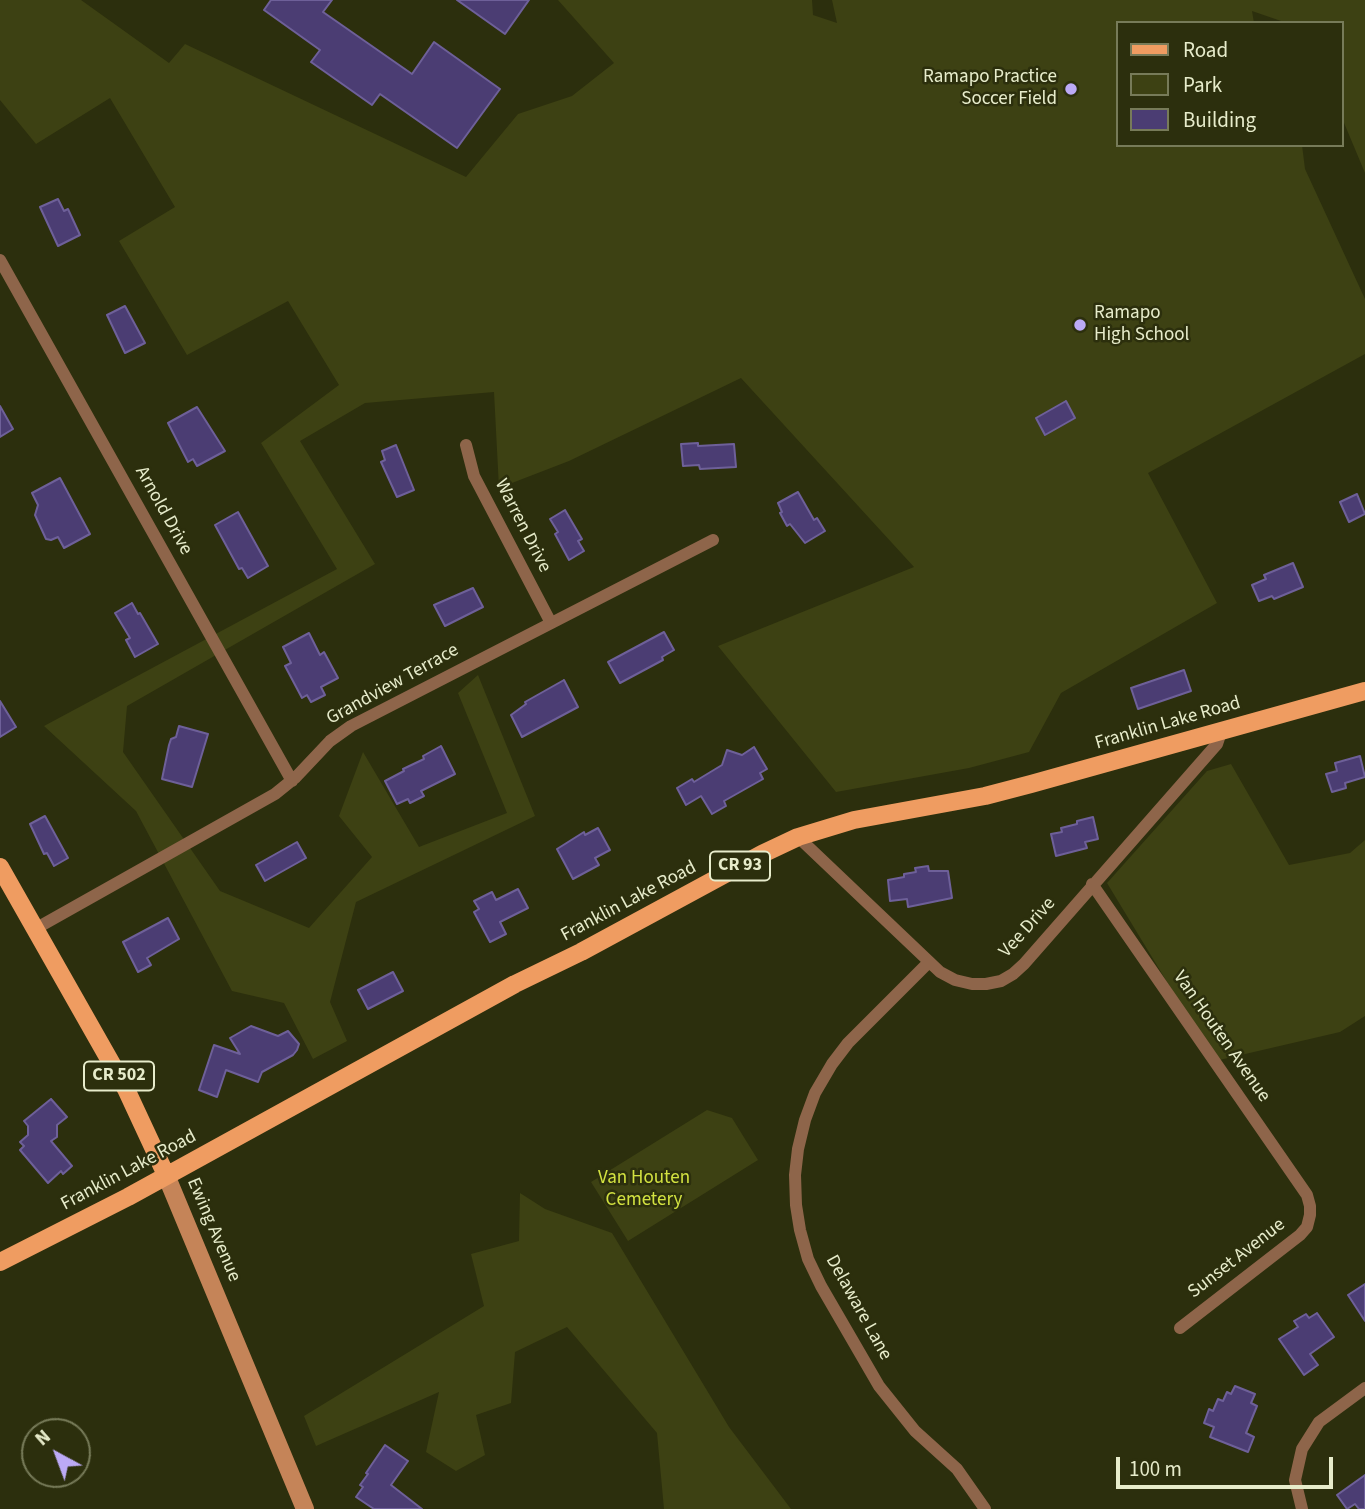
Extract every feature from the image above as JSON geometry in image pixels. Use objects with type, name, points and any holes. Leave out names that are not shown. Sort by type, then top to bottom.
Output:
[{"type":"main road","name":"Franklin Lake Road","points":[[0,1262],[166,1175],[515,984],[581,952],[762,854],[798,838],[854,820],[1006,790],[1365,691]]},
{"type":"main road","name":"Ewing Avenue","points":[[0,867],[126,1089],[166,1175],[305,1509]]},
{"type":"street","name":"Arnold Drive","points":[[0,260],[292,781]]},
{"type":"street","name":"Warren Drive","points":[[466,444],[474,476],[487,504],[551,623]]},
{"type":"street","name":"Grandview Terrace","points":[[35,929],[275,794],[292,781],[330,741],[351,726],[713,540]]},
{"type":"street","name":"Vee Drive","points":[[798,838],[929,963],[955,980],[972,984],[1001,981],[1024,964],[1217,744],[1221,732]]},
{"type":"street","name":"Van Houten Avenue","points":[[1092,884],[1307,1195],[1310,1215]]},
{"type":"street","name":"Delaware Lane","points":[[929,963],[848,1043],[832,1064],[816,1093],[805,1120],[798,1149],[796,1205],[808,1259],[879,1386],[915,1431],[954,1466],[985,1509]]},
{"type":"street","name":"Sunset Avenue","points":[[1180,1328],[1300,1235],[1307,1227],[1310,1215]]},
{"type":"street","points":[[1303,1509],[1295,1480],[1302,1449],[1319,1422],[1365,1388]]},
{"type":"green space","points":[[0,0],[81,0],[169,63],[185,44],[466,177],[518,114],[572,96],[614,63],[558,0],[812,0],[813,15],[837,23],[832,0],[1365,0],[1365,173],[1344,123],[1344,21],[1281,21],[1252,11],[1254,21],[1116,21],[1116,147],[1302,147],[1305,169],[1365,299],[1365,354],[1148,473],[1217,603],[1061,693],[1029,752],[969,768],[836,792],[718,646],[914,567],[741,378],[569,461],[499,488],[494,392],[365,403],[300,441],[375,564],[127,706],[123,752],[220,891],[309,928],[372,857],[339,816],[363,752],[419,847],[507,813],[458,693],[478,675],[535,816],[356,902],[330,1002],[347,1041],[313,1059],[284,1003],[232,991],[136,811],[44,726],[337,569],[261,443],[339,385],[288,301],[187,355],[119,241],[175,207],[110,98],[36,144],[0,100]]},
{"type":"green space","points":[[1231,764],[1289,865],[1350,853],[1365,840],[1365,1016],[1340,1032],[1215,1061],[1107,883],[1207,771]]},
{"type":"green space","name":"Van Houten Cemetery","points":[[707,1110],[732,1118],[758,1160],[628,1241],[591,1182]]},
{"type":"green space","points":[[520,1193],[545,1209],[612,1233],[729,1427],[791,1509],[664,1509],[657,1433],[567,1327],[515,1352],[511,1403],[476,1415],[485,1455],[456,1471],[426,1452],[439,1392],[316,1446],[304,1416],[484,1306],[471,1254],[519,1241]]},
{"type":"building","points":[[271,0],[332,0],[323,12],[412,74],[434,42],[500,89],[457,148],[380,94],[372,105],[311,62],[320,50],[264,10]]},
{"type":"building","points":[[457,0],[529,0],[505,34]]},
{"type":"building","points":[[58,199],[64,211],[68,209],[80,235],[58,246],[40,207]]},
{"type":"building","points":[[125,306],[145,343],[125,353],[107,315]]},
{"type":"building","points":[[1066,401],[1075,418],[1045,435],[1036,418]]},
{"type":"building","points":[[0,406],[13,429],[0,437]]},
{"type":"building","points":[[197,407],[225,451],[197,466],[193,459],[188,462],[168,423]]},
{"type":"building","points":[[698,443],[698,446],[734,444],[736,467],[700,469],[699,465],[683,466],[681,444]]},
{"type":"building","points":[[396,445],[414,490],[397,497],[381,462],[385,460],[382,451]]},
{"type":"building","points":[[60,478],[90,534],[64,548],[58,537],[46,539],[35,515],[38,505],[32,493]]},
{"type":"building","points":[[798,492],[814,520],[817,518],[825,531],[805,543],[790,524],[787,526],[778,503]]},
{"type":"building","points":[[1357,494],[1365,514],[1349,522],[1340,502]]},
{"type":"building","points":[[565,510],[582,539],[578,541],[584,551],[569,560],[550,519]]},
{"type":"building","points":[[238,512],[268,566],[248,578],[242,568],[239,569],[215,525]]},
{"type":"building","points":[[1293,563],[1303,587],[1274,599],[1272,596],[1259,601],[1252,585],[1266,579],[1264,575]]},
{"type":"building","points":[[473,588],[483,607],[445,626],[434,605]]},
{"type":"building","points":[[132,603],[158,644],[135,657],[126,640],[130,638],[115,613]]},
{"type":"building","points":[[664,632],[674,650],[662,657],[663,660],[620,683],[608,662]]},
{"type":"building","points":[[309,633],[320,655],[324,652],[338,678],[321,687],[325,695],[311,702],[307,695],[302,698],[285,666],[291,663],[283,647]]},
{"type":"building","points":[[1184,670],[1191,691],[1138,709],[1131,688]]},
{"type":"building","points":[[564,680],[578,707],[522,737],[511,715],[526,704],[525,702]]},
{"type":"building","points":[[0,701],[16,727],[0,737]]},
{"type":"building","points":[[179,726],[208,734],[192,787],[162,779],[169,745],[171,739],[176,737]]},
{"type":"building","points":[[441,746],[455,774],[421,791],[424,796],[410,803],[408,799],[397,804],[385,781]]},
{"type":"building","points":[[754,747],[767,769],[760,773],[763,779],[724,801],[726,806],[712,814],[701,796],[686,805],[677,788],[692,779],[694,782],[722,765],[727,750],[742,755]]},
{"type":"building","points":[[1360,756],[1365,777],[1345,783],[1346,788],[1332,792],[1326,774],[1337,771],[1335,763]]},
{"type":"building","points":[[45,816],[68,858],[54,866],[47,853],[44,854],[30,824]]},
{"type":"building","points":[[1093,817],[1098,839],[1085,842],[1087,848],[1056,856],[1051,834],[1062,832],[1061,828],[1077,824],[1077,821]]},
{"type":"building","points":[[598,828],[610,850],[595,858],[599,865],[573,879],[557,849],[584,832],[585,835]]},
{"type":"building","points":[[297,842],[306,858],[265,881],[256,865]]},
{"type":"building","points":[[928,866],[929,871],[948,871],[952,898],[908,907],[907,899],[890,901],[888,880],[904,877],[904,874],[916,872],[915,868]]},
{"type":"building","points":[[518,889],[528,908],[500,922],[506,934],[490,942],[474,912],[479,909],[474,901],[492,892],[496,900]]},
{"type":"building","points":[[168,918],[179,939],[147,958],[151,965],[138,972],[123,942]]},
{"type":"building","points":[[393,972],[403,991],[368,1009],[358,990]]},
{"type":"building","points":[[251,1026],[278,1036],[288,1031],[299,1044],[297,1050],[293,1055],[262,1072],[258,1082],[226,1070],[217,1097],[199,1090],[214,1045],[240,1054],[230,1038]]},
{"type":"building","points":[[51,1099],[67,1117],[57,1125],[57,1137],[51,1141],[72,1166],[63,1174],[61,1171],[48,1183],[20,1150],[24,1146],[20,1142],[28,1135],[28,1126],[24,1121]]},
{"type":"building","points":[[1365,1284],[1365,1321],[1348,1295]]},
{"type":"building","points":[[1317,1313],[1334,1337],[1310,1354],[1318,1365],[1304,1375],[1279,1339],[1298,1327],[1294,1321],[1306,1314],[1309,1318]]},
{"type":"building","points":[[1235,1386],[1255,1394],[1251,1403],[1257,1406],[1246,1433],[1254,1437],[1248,1452],[1210,1437],[1214,1427],[1204,1423],[1209,1409],[1213,1411],[1218,1399],[1223,1401],[1227,1392],[1231,1394]]},
{"type":"building","points":[[385,1445],[408,1461],[391,1485],[422,1509],[374,1509],[356,1497],[363,1487],[360,1485],[368,1474],[366,1473]]},
{"type":"building","points":[[1365,1475],[1365,1509],[1359,1509],[1355,1504],[1347,1509],[1337,1495]]},
{"type":"place","name":"Ramapo Practice Soccer Field","points":[[1071,89]]},
{"type":"place","name":"Ramapo High School","points":[[1080,325]]}]
